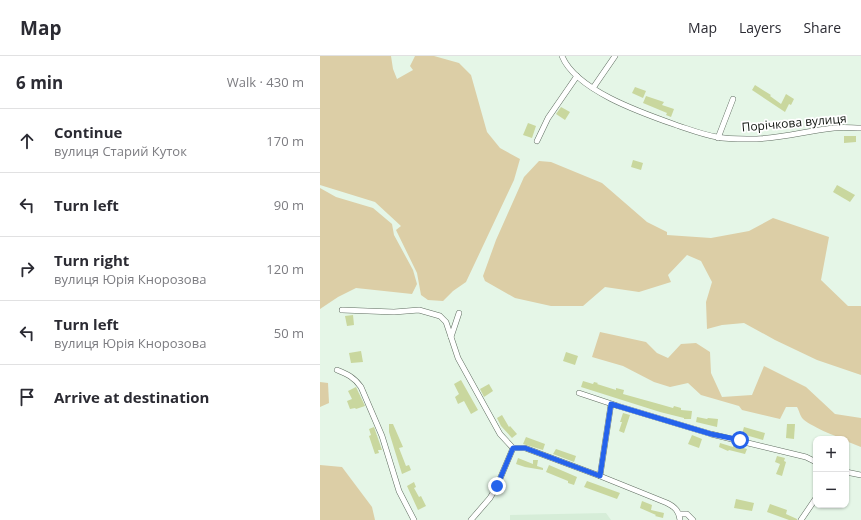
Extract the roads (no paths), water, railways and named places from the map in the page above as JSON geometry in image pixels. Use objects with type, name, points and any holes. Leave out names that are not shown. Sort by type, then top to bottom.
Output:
[{"type":"street","name":"Порічкова вулиця","points":[[562,56],[564,61],[577,76],[593,88],[616,101],[649,116],[718,138],[768,138],[835,128],[861,128]]},
{"type":"street","points":[[593,88],[615,56]]},
{"type":"street","points":[[537,141],[548,118],[577,76]]},
{"type":"street","points":[[718,138],[733,99]]},
{"type":"street","points":[[342,310],[394,312],[419,310],[440,316],[446,322],[458,358],[500,434],[513,448],[525,448],[667,503],[674,507],[679,514],[680,520]]},
{"type":"street","points":[[451,337],[459,313]]},
{"type":"street","points":[[337,370],[350,375],[361,386],[382,436],[399,491],[414,520]]},
{"type":"street","points":[[579,393],[711,434],[806,457],[813,460]]},
{"type":"street","points":[[600,476],[611,404]]},
{"type":"street","points":[[471,520],[490,498],[497,486],[513,448]]},
{"type":"street","points":[[849,473],[861,475]]},
{"type":"street","points":[[801,520],[813,502]]},
{"type":"street","points":[[679,514],[687,514],[693,520]]}]
